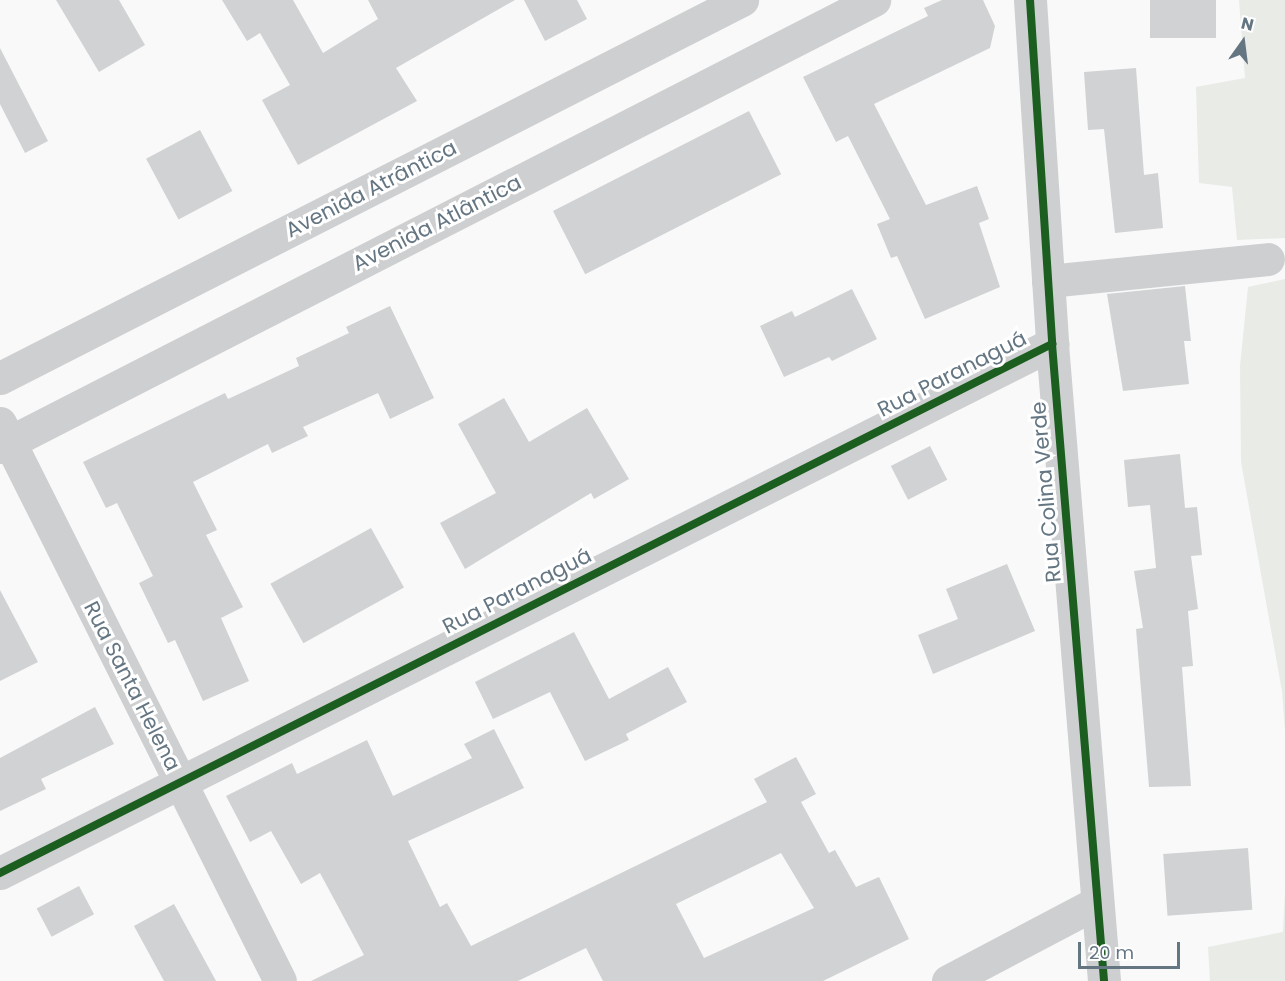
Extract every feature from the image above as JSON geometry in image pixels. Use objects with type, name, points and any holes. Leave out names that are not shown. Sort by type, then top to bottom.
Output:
[{"type":"street","name":"Avenida Atrântica","points":[[0,378],[742,0]]},
{"type":"street","name":"Avenida Atlântica","points":[[3,437],[874,0]]},
{"type":"street","name":"Rua Colina Verde","points":[[1030,0],[1052,344],[1104,981]]},
{"type":"street","points":[[1048,281],[1268,259]]},
{"type":"street","name":"Rua Paranaguá","points":[[0,873],[179,780],[1052,344]]},
{"type":"street","name":"Rua Santa Helena","points":[[3,437],[280,981]]},
{"type":"street","points":[[948,981],[1096,903]]},
{"type":"shaded area","points":[[1239,0],[1285,0],[1285,238],[1237,240],[1232,187],[1199,183],[1196,87],[1245,78]]},
{"type":"shaded area","points":[[1285,279],[1285,730],[1282,691],[1241,462],[1240,366],[1248,287]]},
{"type":"shaded area","points":[[1285,892],[1285,981],[1210,981],[1208,947],[1283,932]]},
{"type":"building","points":[[56,0],[119,0],[145,45],[99,72]]},
{"type":"building","points":[[222,0],[293,0],[323,53],[378,19],[368,0],[515,0],[396,68],[417,101],[298,165],[262,100],[290,85],[260,33],[247,41]]},
{"type":"building","points":[[524,0],[577,0],[587,19],[545,41]]},
{"type":"building","points":[[942,0],[983,0],[995,26],[990,48],[874,104],[926,205],[977,186],[989,219],[979,223],[1000,287],[925,319],[897,256],[891,258],[877,224],[890,219],[848,136],[836,142],[803,77],[928,16],[924,8]]},
{"type":"building","points":[[1150,0],[1216,0],[1216,38],[1150,38]]},
{"type":"building","points":[[0,48],[48,141],[25,153],[0,104]]},
{"type":"building","points":[[1136,68],[1144,175],[1158,173],[1163,228],[1115,233],[1104,129],[1088,130],[1084,72]]},
{"type":"building","points":[[749,111],[781,174],[585,274],[553,211]]},
{"type":"building","points":[[200,130],[232,191],[179,220],[146,159]]},
{"type":"building","points":[[1185,286],[1191,341],[1184,341],[1189,384],[1123,391],[1107,294]]},
{"type":"building","points":[[852,289],[877,339],[832,361],[829,357],[784,377],[760,326],[792,311],[795,317]]},
{"type":"building","points":[[390,306],[434,398],[390,419],[378,393],[303,427],[308,436],[272,453],[268,444],[193,482],[217,530],[206,535],[243,607],[221,618],[249,681],[203,701],[175,640],[168,643],[139,583],[153,576],[117,503],[106,508],[83,462],[225,393],[228,399],[299,366],[296,358],[349,333],[346,327]]},
{"type":"building","points":[[504,398],[529,442],[587,408],[629,479],[594,499],[591,493],[465,569],[440,523],[496,493],[458,424]]},
{"type":"building","points":[[930,446],[947,480],[908,500],[891,466]]},
{"type":"building","points":[[1180,454],[1185,508],[1197,507],[1202,555],[1191,556],[1198,609],[1188,611],[1193,666],[1182,667],[1191,786],[1149,787],[1136,629],[1143,628],[1134,571],[1156,568],[1150,505],[1128,507],[1124,460]]},
{"type":"building","points":[[371,528],[404,587],[303,643],[270,584]]},
{"type":"building","points":[[1007,564],[1035,631],[933,674],[918,635],[958,619],[946,589]]},
{"type":"building","points":[[0,590],[38,662],[0,681]]},
{"type":"building","points":[[574,632],[609,699],[668,667],[687,702],[626,734],[629,740],[585,761],[550,692],[493,719],[475,682]]},
{"type":"building","points":[[95,707],[114,744],[41,779],[46,789],[0,811],[0,758]]},
{"type":"building","points":[[494,729],[524,788],[408,841],[440,907],[447,903],[471,946],[767,802],[754,779],[796,757],[816,794],[801,802],[829,853],[835,850],[856,887],[879,877],[909,939],[823,981],[603,981],[586,948],[518,981],[311,981],[364,955],[320,873],[301,884],[271,831],[250,842],[226,796],[292,763],[297,774],[367,740],[393,796],[472,758],[464,744]],"holes":[[[781,853],[814,908],[704,958],[676,904]]]},
{"type":"building","points":[[1248,848],[1252,910],[1168,916],[1163,854]]},
{"type":"building","points":[[79,886],[94,914],[52,937],[37,909]]},
{"type":"building","points":[[174,904],[216,981],[164,981],[134,926]]},
{"type":"cycle path","points":[[1030,0],[1052,344],[1104,981]]},
{"type":"cycle path","points":[[0,873],[1052,344]]}]
